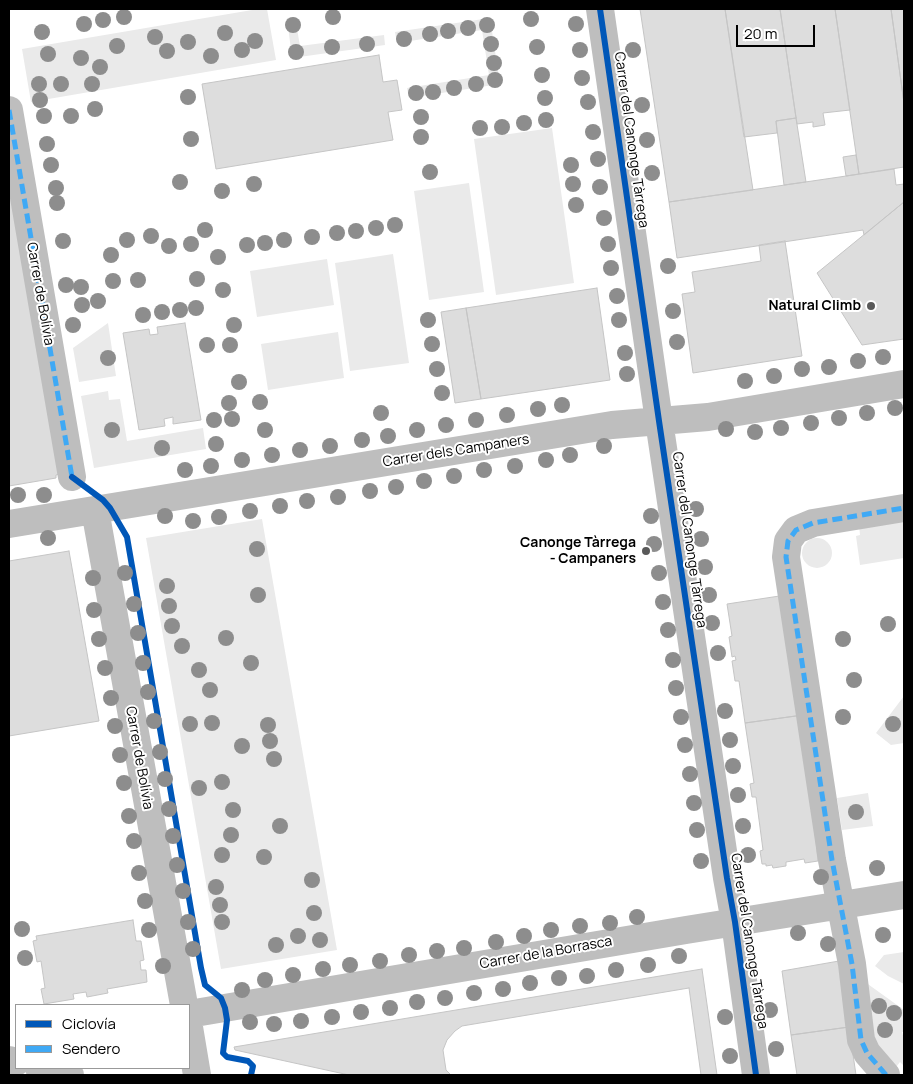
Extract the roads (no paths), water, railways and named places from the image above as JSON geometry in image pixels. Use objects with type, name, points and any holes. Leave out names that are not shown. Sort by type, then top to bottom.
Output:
[{"type":"main road","points":[[43,1069],[70,1075]]},
{"type":"street","name":"Carrer del Canonge Tàrrega","points":[[600,9],[756,1075]]},
{"type":"street","name":"Carrer de Bolívia","points":[[9,110],[72,478]]},
{"type":"street","name":"Carrer dels Campaners","points":[[9,524],[612,425],[708,417],[904,384]]},
{"type":"street","points":[[886,1075],[867,1053],[862,1040],[852,964],[832,860],[786,557],[788,541],[796,530],[813,523],[904,508]]},
{"type":"street","name":"Carrer de Bolívia","points":[[95,510],[184,1004]]},
{"type":"street","name":"Carrer de la Borrasca","points":[[190,1014],[904,895]]},
{"type":"street","points":[[190,1032],[198,1075]]},
{"type":"place","name":"Natural Climb","points":[[871,306]]},
{"type":"place","name":"Canonge Tàrrega - Campaners","points":[[646,551]]}]
